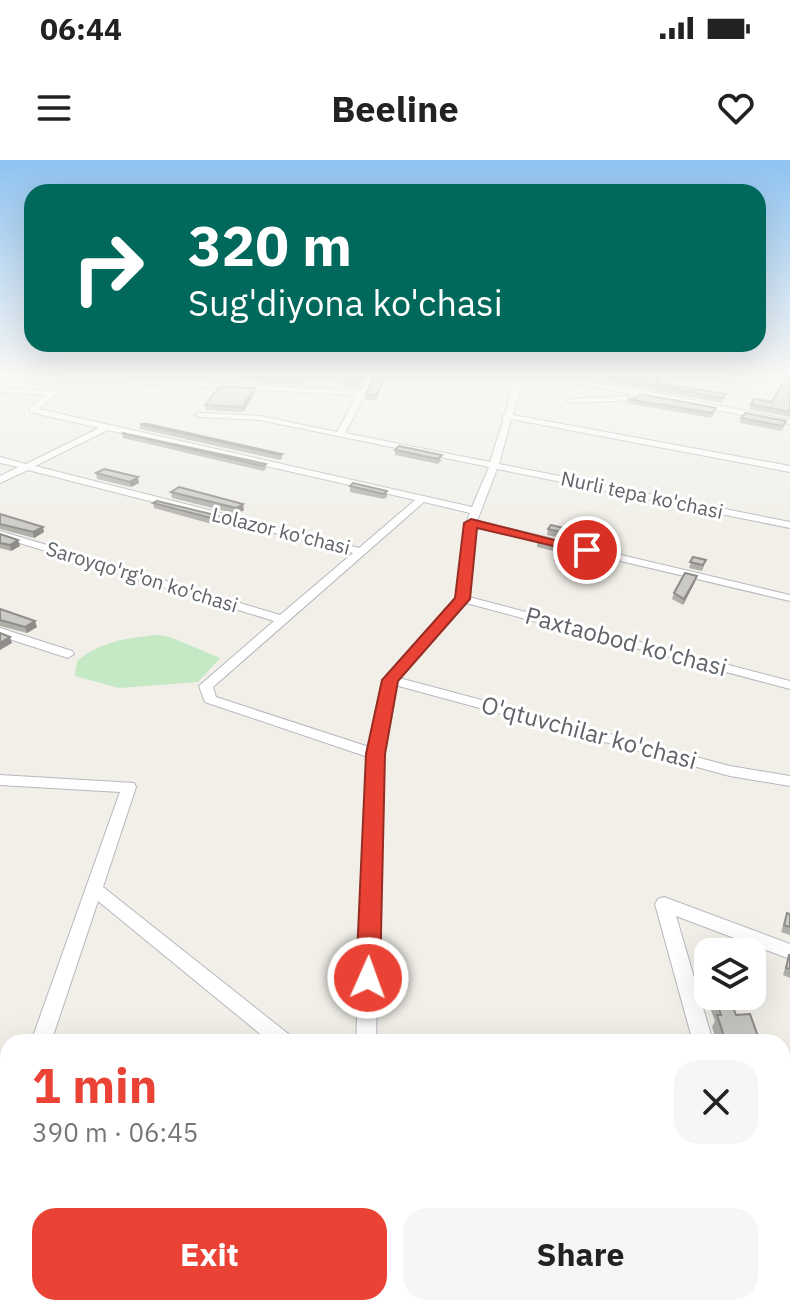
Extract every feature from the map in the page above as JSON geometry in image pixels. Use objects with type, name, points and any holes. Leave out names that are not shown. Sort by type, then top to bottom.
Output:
[{"type":"street","points":[[0,480],[103,429]]},
{"type":"street","points":[[115,429],[421,500],[473,517],[790,598]]},
{"type":"street","name":"Nurli tepa ko'chasi","points":[[311,429],[790,525]]},
{"type":"street","points":[[340,435],[343,429]]},
{"type":"street","points":[[366,1034],[375,754],[390,680],[463,599],[473,517],[494,465],[503,429]]},
{"type":"street","points":[[575,429],[790,469]]},
{"type":"street","name":"Lolazor ko'chasi","points":[[0,460],[362,552]]},
{"type":"street","points":[[362,552],[421,500]]},
{"type":"street","name":"Saroyqo'rg'on ko'chasi","points":[[0,534],[283,620]]},
{"type":"street","name":"Lolazor ko'chasi","points":[[362,552],[206,686],[210,699],[375,754]]},
{"type":"street","name":"Paxtaobod ko'chasi","points":[[463,599],[790,685]]},
{"type":"street","points":[[0,632],[68,654]]},
{"type":"street","name":"O'qtuvchilar ko'chasi","points":[[390,680],[730,771],[790,781]]},
{"type":"street","points":[[0,780],[129,787],[44,1034]]},
{"type":"street","points":[[93,888],[274,1034]]},
{"type":"street","points":[[701,1034],[664,904],[790,952]]},
{"type":"green space","points":[[158,635],[220,658],[198,682],[119,688],[75,676],[77,661],[96,649],[125,639]]},
{"type":"building","points":[[162,429],[282,454],[280,455]]},
{"type":"building","points":[[122,433],[266,464],[263,466]]},
{"type":"building","points":[[399,446],[442,455],[438,459],[395,450]]},
{"type":"building","points":[[104,469],[138,477],[130,482],[96,473]]},
{"type":"building","points":[[353,483],[387,491],[384,494],[350,486]]},
{"type":"building","points":[[179,487],[243,504],[236,508],[171,492]]},
{"type":"building","points":[[157,501],[223,517],[219,520],[153,503]]},
{"type":"building","points":[[0,514],[43,527],[33,532],[0,524]]},
{"type":"building","points":[[551,525],[580,532],[577,536],[548,529]]},
{"type":"building","points":[[0,534],[18,540],[10,545],[0,543]]},
{"type":"building","points":[[539,539],[569,546],[537,541]]},
{"type":"building","points":[[693,557],[706,560],[703,565],[690,562]]},
{"type":"building","points":[[685,573],[697,576],[684,599],[674,593]]},
{"type":"building","points":[[0,609],[35,621],[25,627],[0,620]]},
{"type":"building","points":[[0,633],[10,637],[0,643]]},
{"type":"building","points":[[787,913],[790,914],[790,927],[784,925]]},
{"type":"building","points":[[719,1010],[734,1010],[736,1015],[750,1014],[757,1034],[723,1034],[717,1015],[721,1015]]},
{"type":"route","points":[[368,978],[375,754],[390,680],[463,599],[471,523],[587,550]]}]
